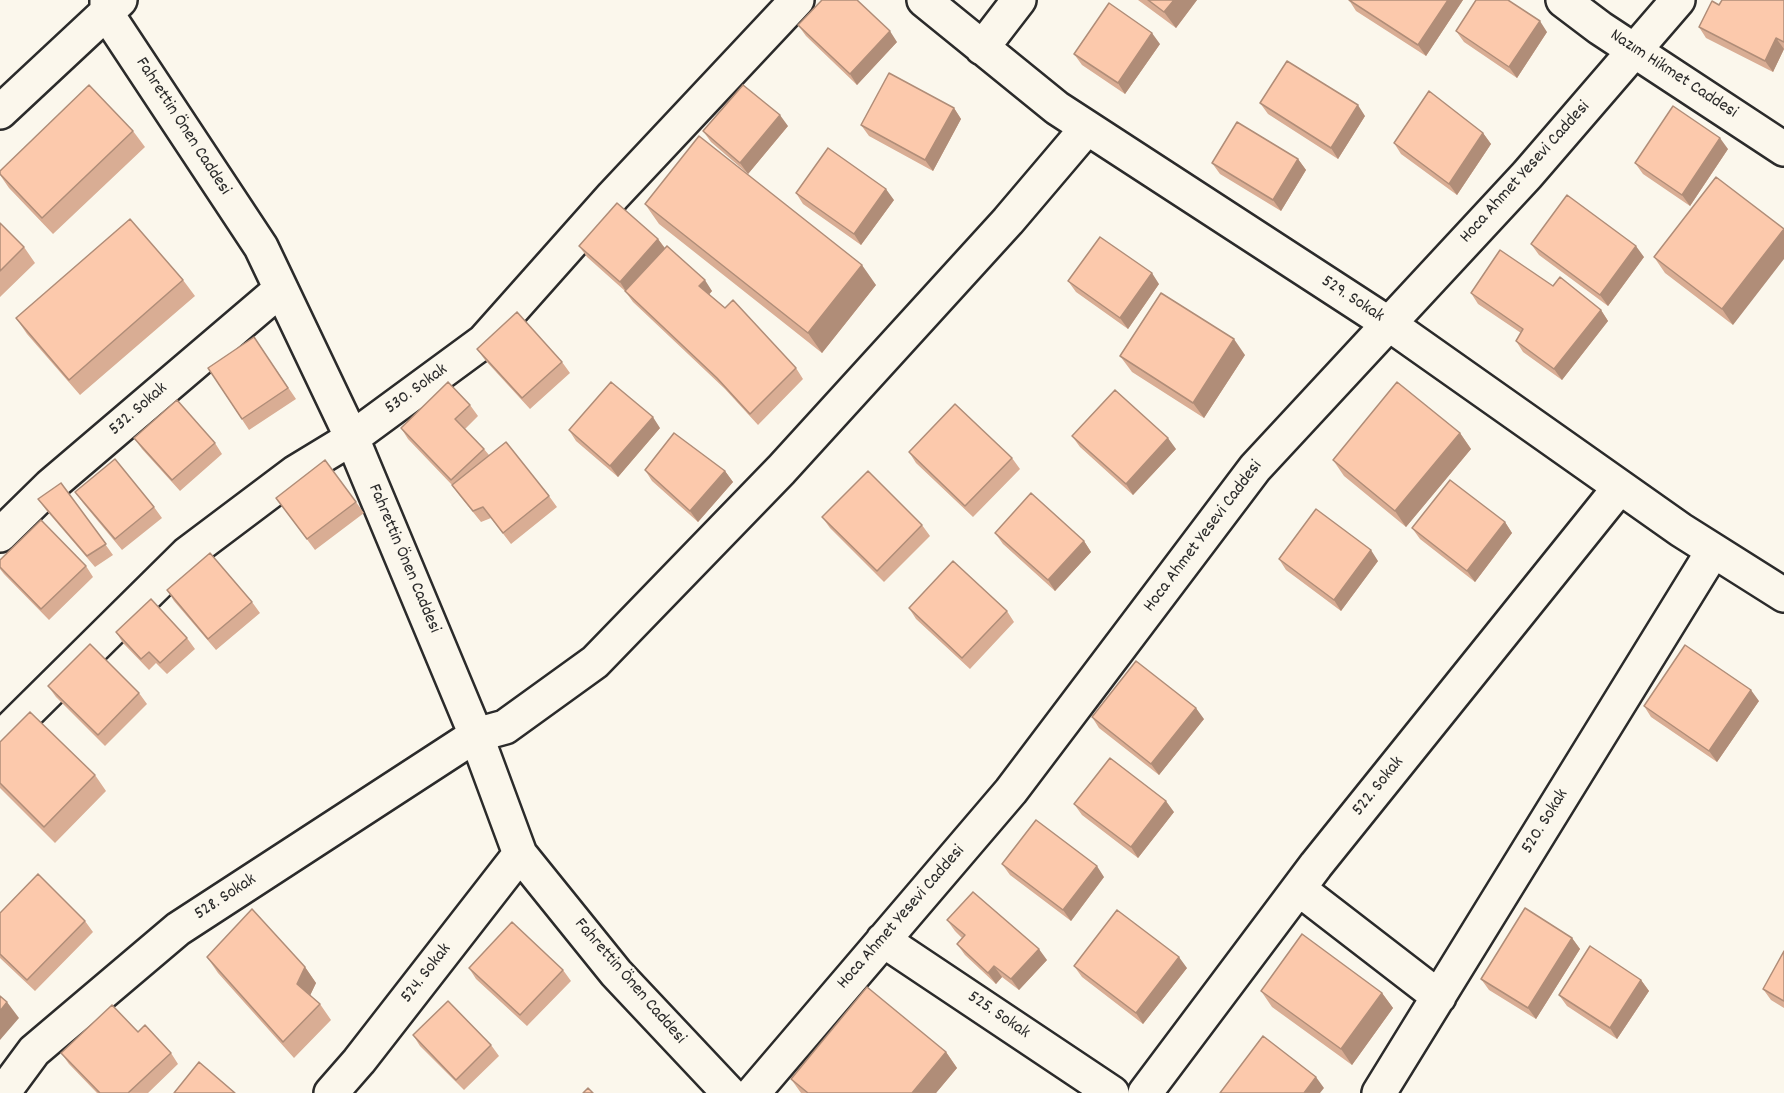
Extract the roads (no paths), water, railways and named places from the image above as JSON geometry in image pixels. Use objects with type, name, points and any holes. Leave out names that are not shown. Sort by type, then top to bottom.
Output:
[{"type":"street","name":"530. Sokak","points":[[0,739],[187,554],[296,472],[352,438],[484,341],[613,196],[797,0]]},
{"type":"street","name":"529. Sokak","points":[[924,0],[1057,108],[1389,324],[1713,551],[1784,595]]},
{"type":"street","points":[[982,48],[1019,0]]},
{"type":"street","name":"Nazım Hikmet Caddesi","points":[[1563,0],[1784,149]]},
{"type":"street","name":"Hoca Ahmet Yesevi Caddesi","points":[[753,1093],[1011,791],[1255,468],[1527,175],[1678,0]]},
{"type":"street","name":"Fahrettin Önen Caddesi","points":[[111,5],[261,248],[281,289],[352,438],[476,735],[520,854],[616,974],[729,1093]]},
{"type":"street","points":[[4,100],[111,5]]},
{"type":"street","name":"528. Sokak","points":[[3,1093],[34,1051],[178,929],[476,735],[505,727],[595,662],[781,470],[1008,221],[1087,128]]},
{"type":"street","name":"532. Sokak","points":[[0,535],[50,486],[281,289]]},
{"type":"street","name":"522. Sokak","points":[[1145,1093],[1299,889],[1620,487]]},
{"type":"street","name":"520. Sokak","points":[[1379,1093],[1713,551]]},
{"type":"street","name":"524. Sokak","points":[[331,1093],[360,1062],[520,854]]},
{"type":"street","points":[[1299,889],[1439,997]]},
{"type":"street","name":"525. Sokak","points":[[883,940],[1112,1093]]}]
